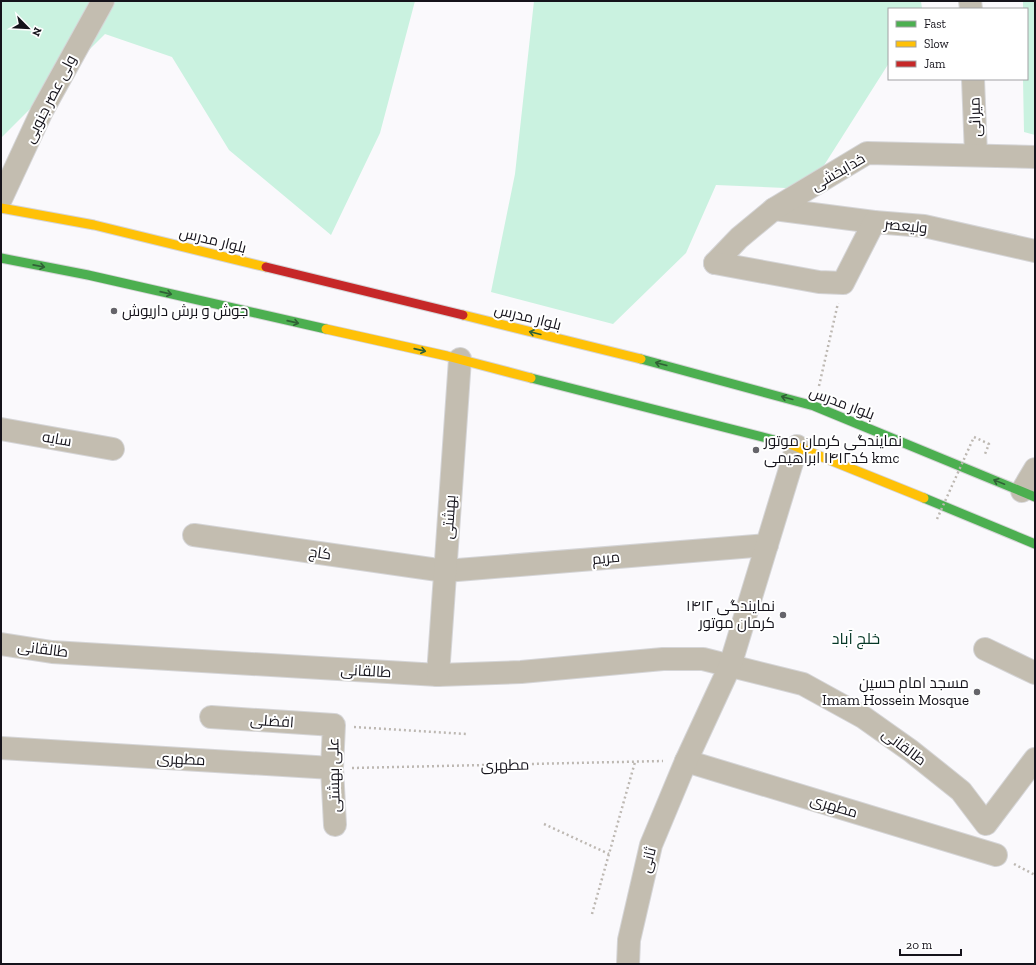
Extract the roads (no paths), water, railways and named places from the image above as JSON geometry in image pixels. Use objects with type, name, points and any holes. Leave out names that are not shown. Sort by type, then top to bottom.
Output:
[{"type":"highway","name":"بلوار مدرس","points":[[1,208],[101,227],[644,360],[814,406],[1029,494]]},
{"type":"highway","points":[[1,258],[88,275],[460,360],[797,446],[1035,544]]},
{"type":"street","name":"ولی عصر جنوبی","points":[[1,199],[42,111],[103,1]]},
{"type":"street","name":"میرائی","points":[[973,80],[976,155]]},
{"type":"street","name":"خدابخشی","points":[[874,222],[842,284],[819,282],[715,263],[739,238],[774,209],[867,153],[1035,157]]},
{"type":"street","name":"ولیعصر","points":[[774,209],[874,222],[924,226],[1035,251]]},
{"type":"street","name":"بهشتی","points":[[438,675],[460,360]]},
{"type":"street","name":"سایه","points":[[1,429],[113,449]]},
{"type":"street","points":[[686,761],[730,666],[797,446]]},
{"type":"street","points":[[1029,494],[1035,469]]},
{"type":"street","name":"کاج","points":[[194,534],[445,571]]},
{"type":"street","name":"مریم","points":[[445,571],[768,544]]},
{"type":"street","name":"طالقانی","points":[[1,644],[52,652],[438,675],[521,672],[663,659],[703,660],[803,684],[863,717],[911,751],[961,791],[986,824],[1035,759]]},
{"type":"street","points":[[985,649],[1035,673]]},
{"type":"street","name":"افضلی","points":[[211,717],[334,725]]},
{"type":"street","name":"علی بهشتی","points":[[334,725],[332,768],[335,825]]},
{"type":"street","name":"مطهری","points":[[1,748],[332,768]]},
{"type":"street","name":"مطهری","points":[[686,761],[996,855]]},
{"type":"street","name":"ثانی","points":[[628,964],[629,940],[651,845],[686,761]]},
{"type":"place","name":"جوش و برش داریوش","points":[[114,311]]},
{"type":"place","name":"نمایندگی کرمان موتور کد۱۴۱۲ ابراهیمی kmc","points":[[756,450]]},
{"type":"place","name":"نمایندگی ۱۴۱۲ کرمان موتور","points":[[783,615]]},
{"type":"place","name":"مسجد امام حسین Imam Hossein Mosque","points":[[977,692]]},
{"type":"district","name":"خلج آباد","points":[[856,638]]}]
